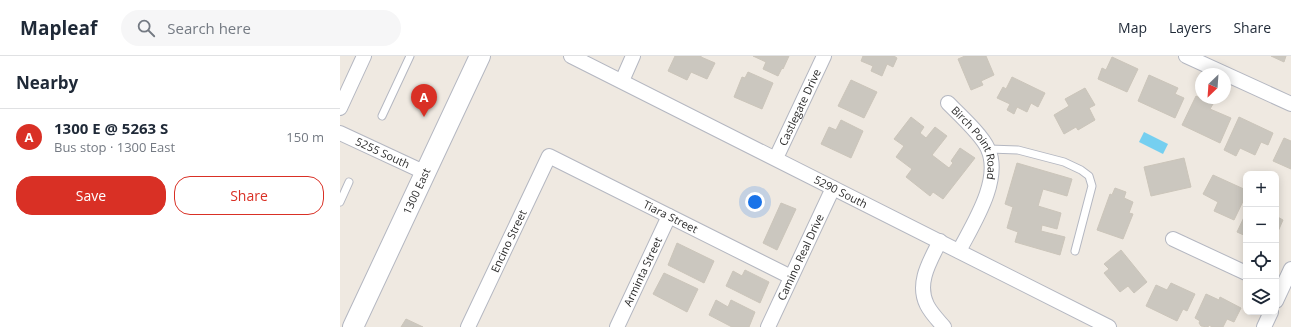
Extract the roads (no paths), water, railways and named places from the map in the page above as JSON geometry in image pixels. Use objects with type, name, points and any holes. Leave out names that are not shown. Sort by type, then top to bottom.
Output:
[{"type":"main road","name":"1300 East","points":[[353,327],[480,56]]},
{"type":"street","points":[[340,108],[364,56]]},
{"type":"street","name":"5290 South","points":[[572,56],[1109,327]]},
{"type":"street","points":[[622,81],[633,56]]},
{"type":"street","name":"Castlegate Drive","points":[[776,158],[824,56]]},
{"type":"street","points":[[1186,56],[1291,104]]},
{"type":"street","name":"Birch Point Road","points":[[948,103],[984,141],[989,149],[991,158],[992,173],[988,191],[960,251]]},
{"type":"street","name":"5255 South","points":[[340,133],[426,173]]},
{"type":"street","name":"Tiara Street","points":[[549,156],[791,277]]},
{"type":"street","name":"Encino Street","points":[[468,327],[549,156]]},
{"type":"street","name":"Camino Real Drive","points":[[768,327],[833,188]]},
{"type":"street","name":"Arminta Street","points":[[617,327],[669,216]]},
{"type":"street","points":[[1173,239],[1243,273]]},
{"type":"street","points":[[940,241],[925,270],[923,292],[927,306],[944,327]]},
{"type":"street","points":[[1279,291],[1291,269]]},
{"type":"street","points":[[1264,327],[1270,315]]},
{"type":"lane","points":[[382,116],[410,56]]},
{"type":"lane","points":[[989,149],[1018,150],[1064,162],[1081,170],[1089,176],[1092,186],[1075,251]]},
{"type":"lane","points":[[340,202],[349,182]]},
{"type":"water","points":[[1144,132],[1168,144],[1163,154],[1139,142]]},
{"type":"place","name":"1300 E @ 5263 S","points":[[424,117]]}]
